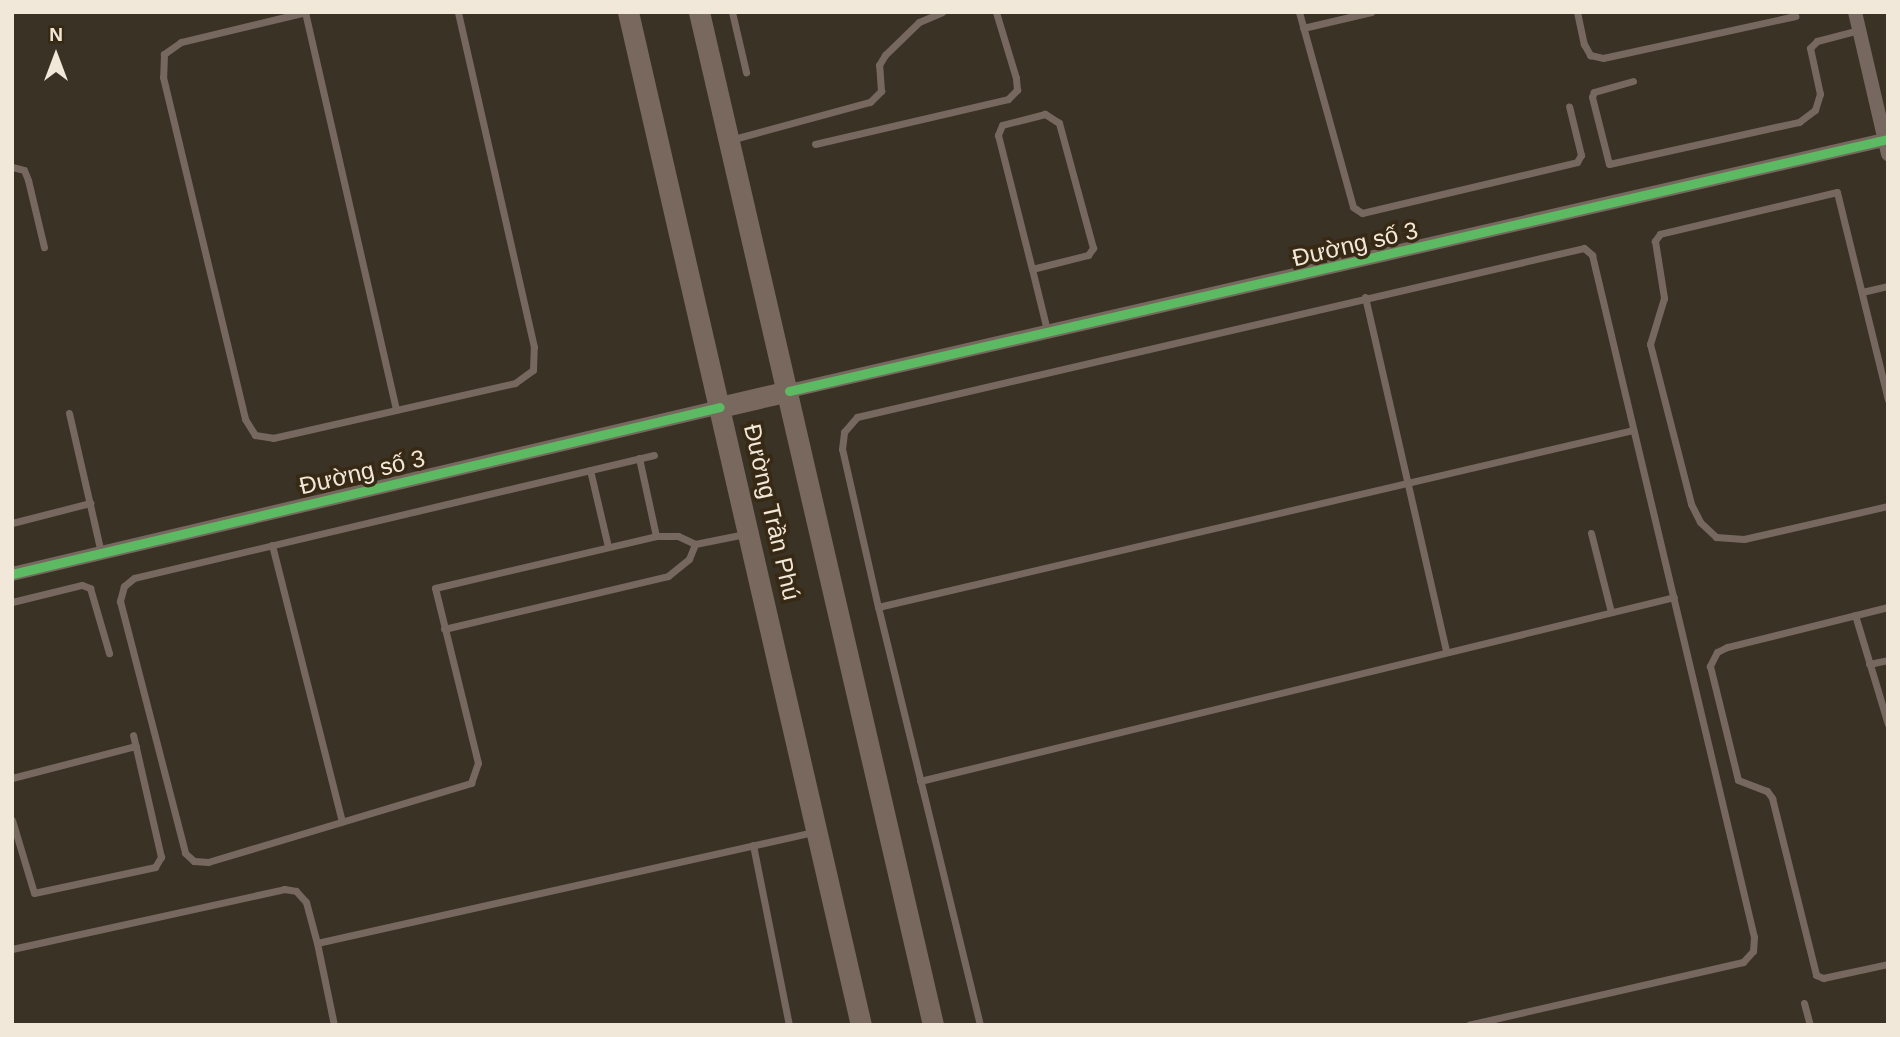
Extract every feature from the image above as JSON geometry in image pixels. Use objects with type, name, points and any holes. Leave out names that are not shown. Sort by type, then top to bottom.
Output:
[{"type":"main road","name":"Đường Trần Phú","points":[[628,12],[862,1025]]},
{"type":"main road","name":"Đường Trần Phú","points":[[699,12],[789,391],[933,1025]]},
{"type":"main road","points":[[720,407],[789,391]]},
{"type":"street","points":[[1855,12],[1887,145]]},
{"type":"street","name":"Đường số 3","points":[[789,391],[1887,145]]},
{"type":"street","name":"Đường số 3","points":[[12,574],[720,407]]},
{"type":"lane","points":[[396,410],[305,12],[181,42],[164,54],[163,77],[245,419],[255,435],[273,438],[515,383],[533,370],[534,347],[458,12]]},
{"type":"lane","points":[[732,12],[747,72]]},
{"type":"lane","points":[[730,140],[870,102],[881,91],[879,65],[885,55],[919,22],[942,12]]},
{"type":"lane","points":[[815,144],[1008,99],[1017,90],[1016,78],[996,12]]},
{"type":"lane","points":[[1299,12],[1353,207],[1362,213],[1577,162],[1581,155],[1569,106]]},
{"type":"lane","points":[[1304,28],[1371,12]]},
{"type":"lane","points":[[1577,12],[1584,44],[1590,55],[1603,58],[1795,16]]},
{"type":"lane","points":[[1633,81],[1594,92],[1592,97],[1609,164],[1799,122],[1815,110],[1820,94],[1810,47],[1817,41],[1859,30]]},
{"type":"lane","points":[[1032,269],[1088,255],[1093,248],[1059,123],[1045,114],[999,129],[1032,269],[1048,335]]},
{"type":"lane","points":[[12,167],[24,170],[44,247]]},
{"type":"lane","points":[[1888,400],[1840,196],[1833,192],[1660,234],[1655,241],[1664,298],[1650,344],[1691,504],[1700,522],[1716,537],[1744,539],[1888,506]]},
{"type":"lane","points":[[980,1025],[878,607],[842,449],[844,432],[857,417],[1584,248],[1592,255],[1754,937],[1753,951],[1743,961],[1469,1025]]},
{"type":"lane","points":[[1862,292],[1888,286]]},
{"type":"lane","points":[[1365,297],[1446,652]]},
{"type":"lane","points":[[69,413],[101,554]]},
{"type":"lane","points":[[878,607],[1633,430]]},
{"type":"lane","points":[[654,455],[134,578],[124,586],[120,601],[148,720],[185,853],[194,862],[208,862],[471,783],[478,775],[435,588],[656,536],[678,536],[695,544],[749,533]]},
{"type":"lane","points":[[639,458],[656,536]]},
{"type":"lane","points":[[590,470],[608,547]]},
{"type":"lane","points":[[12,523],[89,503]]},
{"type":"lane","points":[[1591,533],[1611,612]]},
{"type":"lane","points":[[444,629],[668,576],[689,559],[695,544]]},
{"type":"lane","points":[[272,545],[342,821]]},
{"type":"lane","points":[[12,601],[82,585],[90,588],[109,653]]},
{"type":"lane","points":[[920,781],[1674,597]]},
{"type":"lane","points":[[1888,607],[1727,647],[1717,652],[1710,666],[1738,780],[1767,791],[1772,798],[1816,975],[1823,978],[1888,964]]},
{"type":"lane","points":[[1855,615],[1888,724]]},
{"type":"lane","points":[[1869,664],[1888,660]]},
{"type":"lane","points":[[12,820],[34,893],[155,867],[161,857],[133,735]]},
{"type":"lane","points":[[12,778],[136,746]]},
{"type":"lane","points":[[317,943],[817,831]]},
{"type":"lane","points":[[753,845],[789,1025]]},
{"type":"lane","points":[[12,949],[284,888],[296,891],[306,902],[334,1025]]},
{"type":"lane","points":[[1804,1003],[1810,1025]]},
{"type":"cycle path","points":[[789,391],[1888,139]]},
{"type":"cycle path","points":[[12,574],[720,407]]}]
